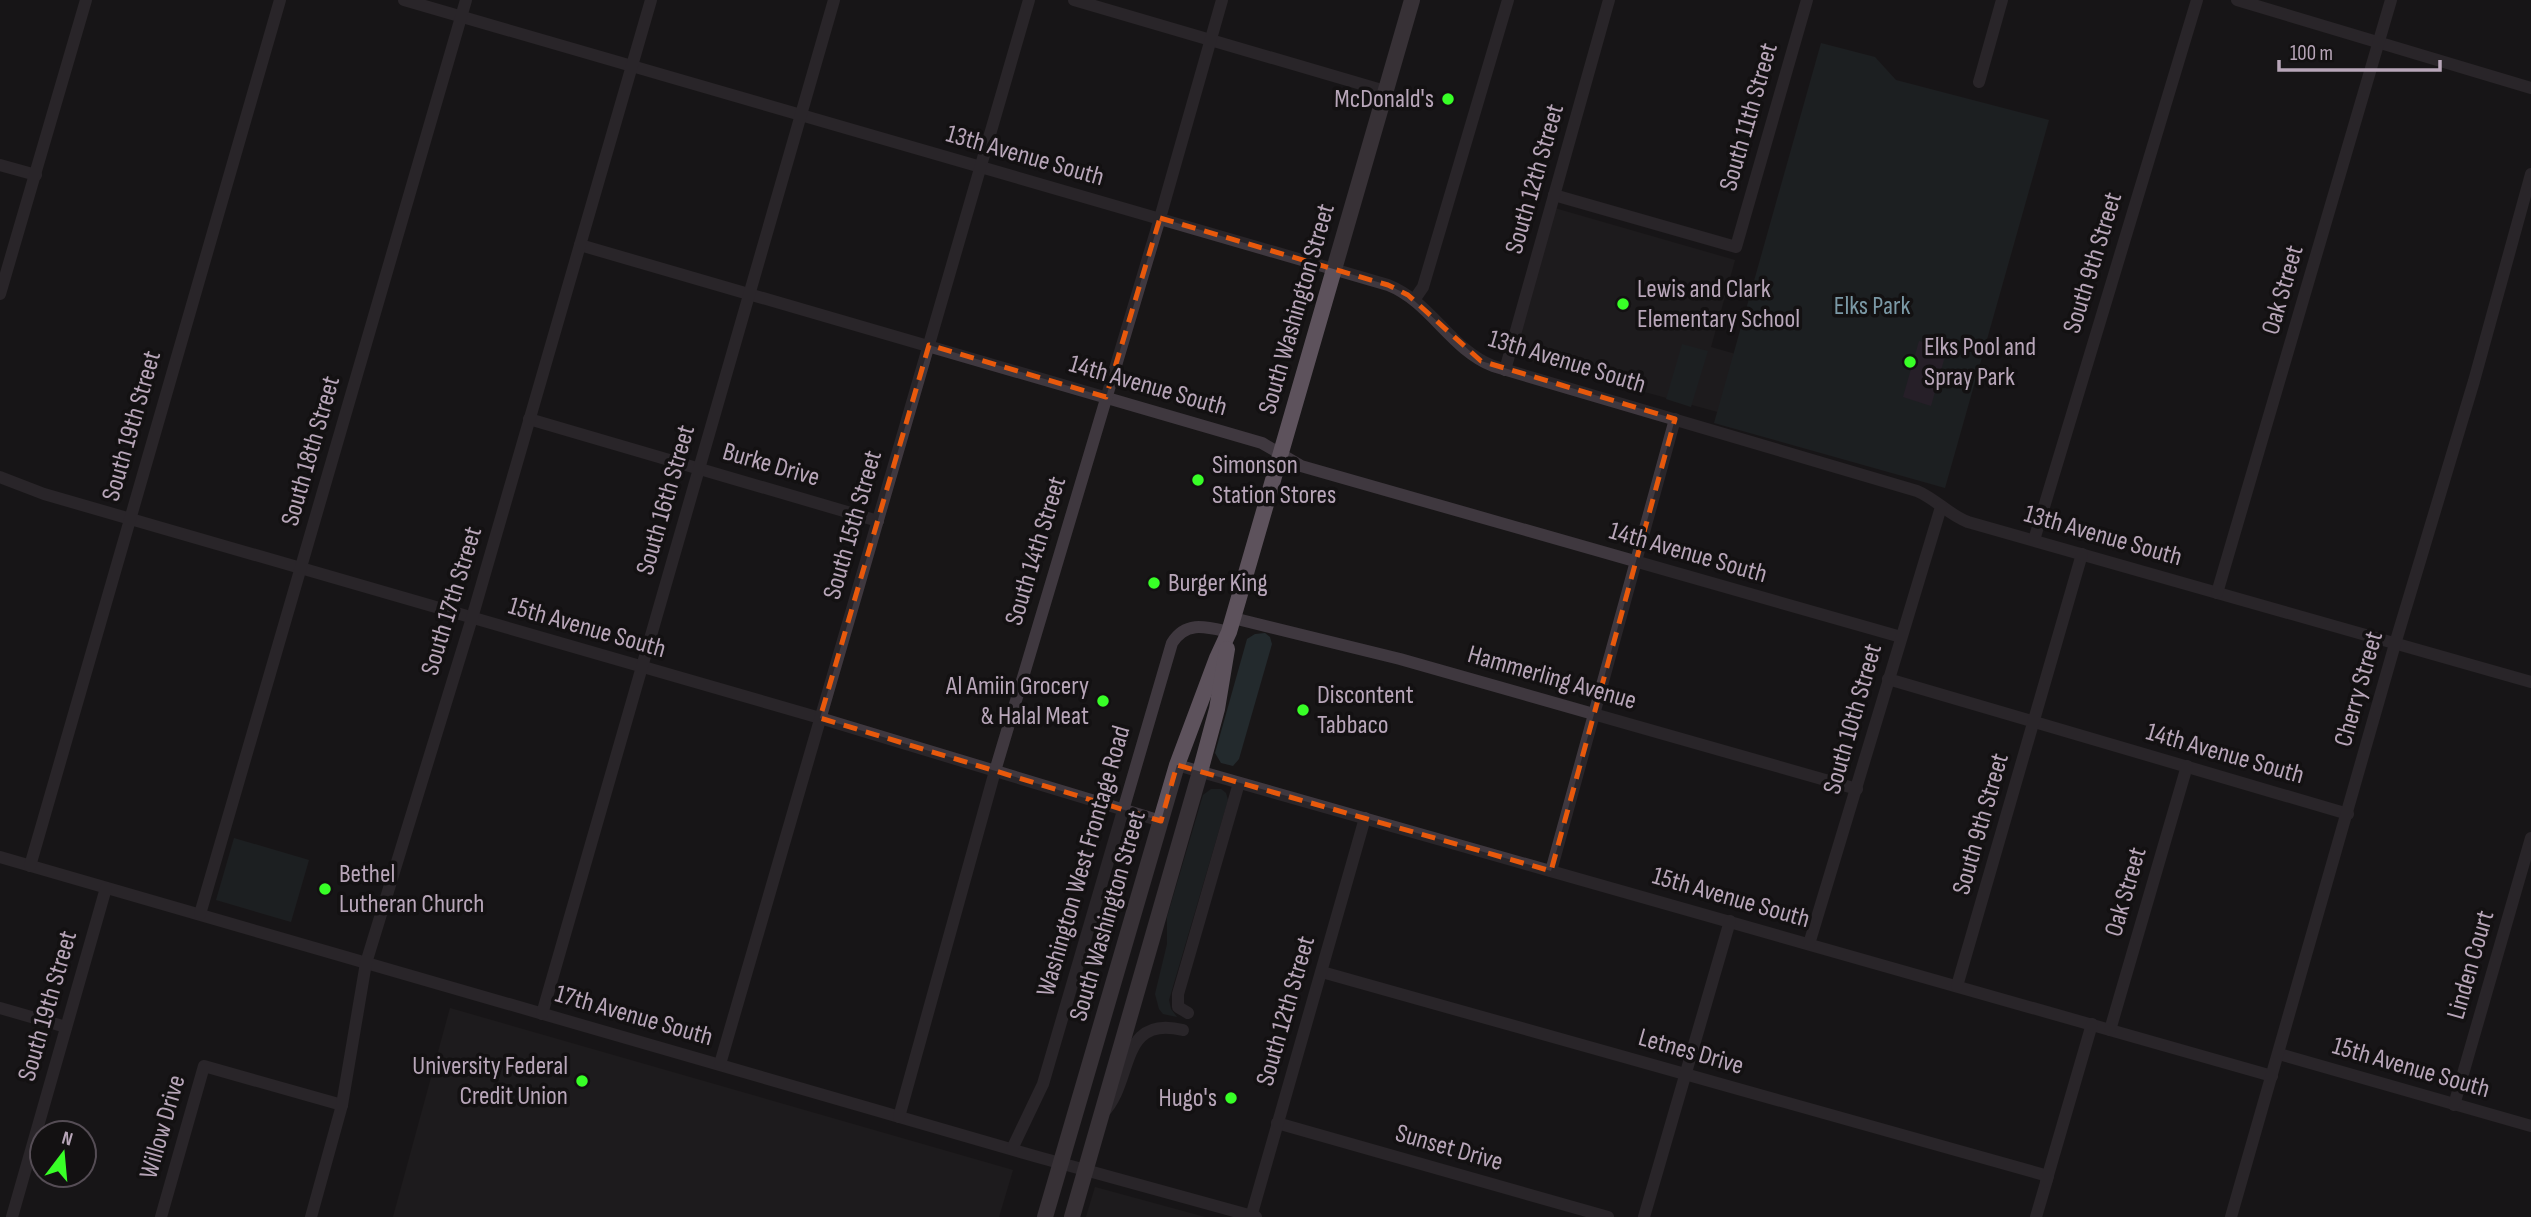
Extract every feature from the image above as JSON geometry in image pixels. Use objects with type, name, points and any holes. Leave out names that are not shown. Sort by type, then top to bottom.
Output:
[{"type":"main road","name":"South Washington Street","points":[[1045,1213],[1062,1163],[1177,765],[1231,625],[1412,0]]},
{"type":"main road","name":"South Washington Street","points":[[1072,1217],[1217,709],[1231,625]]},
{"type":"street","points":[[0,294],[86,0]]},
{"type":"street","name":"South 19th Street","points":[[30,866],[280,0]]},
{"type":"street","name":"13th Avenue South","points":[[404,0],[1388,285],[1414,300],[1471,355],[1505,370],[1917,491],[1931,498],[1955,517],[2531,682]]},
{"type":"street","name":"South 18th Street","points":[[200,914],[466,0]]},
{"type":"street","name":"South 17th Street","points":[[311,1217],[342,1105],[366,963],[472,618],[651,0]]},
{"type":"street","name":"South 16th Street","points":[[541,1014],[834,0]]},
{"type":"street","name":"South 15th Street","points":[[720,1064],[1029,0]]},
{"type":"street","points":[[1074,0],[1385,91]]},
{"type":"street","name":"South 14th Street","points":[[899,1117],[995,771],[1222,0]]},
{"type":"street","points":[[1414,300],[1423,287],[1508,0]]},
{"type":"street","name":"South 12th Street","points":[[1505,370],[1609,0]]},
{"type":"street","name":"South 11th Street","points":[[1554,195],[1736,247],[1807,0]]},
{"type":"street","points":[[1979,82],[2002,0]]},
{"type":"street","name":"South 9th Street","points":[[2034,540],[2197,0]]},
{"type":"street","points":[[2237,0],[2531,88]]},
{"type":"street","name":"Oak Street","points":[[2217,593],[2392,0]]},
{"type":"street","points":[[0,165],[36,175]]},
{"type":"street","name":"Cherry Street","points":[[2231,1217],[2395,644],[2474,381],[2531,174]]},
{"type":"street","name":"14th Avenue South","points":[[580,245],[1262,443],[1301,467],[1900,637]]},
{"type":"street","name":"Burke Drive","points":[[529,419],[878,521]]},
{"type":"street","points":[[1551,871],[1675,419]]},
{"type":"street","name":"15th Avenue South","points":[[0,477],[44,494],[820,718],[1161,821]]},
{"type":"street","name":"South 10th Street","points":[[1810,944],[1941,507]]},
{"type":"street","name":"South 9th Street","points":[[1957,986],[2082,554]]},
{"type":"street","name":"Hammerling Avenue","points":[[1231,625],[1400,659],[1857,789]]},
{"type":"street","name":"Washington West Frontage Road","points":[[1012,1149],[1043,1084],[1172,643],[1177,635],[1189,628],[1231,625]]},
{"type":"street","name":"14th Avenue South","points":[[1888,679],[2348,814]]},
{"type":"street","name":"15th Avenue South","points":[[1177,765],[2272,1076]]},
{"type":"street","name":"Oak Street","points":[[2110,1030],[2187,766]]},
{"type":"street","points":[[1188,1013],[1178,1007],[1178,994],[1239,783]]},
{"type":"street","name":"South 12th Street","points":[[1253,1216],[1365,818]]},
{"type":"street","name":"Linden Court","points":[[2454,1105],[2531,838]]},
{"type":"street","name":"17th Avenue South","points":[[0,857],[899,1117],[1253,1216]]},
{"type":"street","name":"South 19th Street","points":[[12,1217],[106,888]]},
{"type":"street","points":[[1644,1217],[1730,921]]},
{"type":"street","name":"Letnes Drive","points":[[1322,972],[2048,1176]]},
{"type":"street","points":[[0,1008],[66,1027]]},
{"type":"street","points":[[2033,1217],[2048,1176],[2092,1024]]},
{"type":"street","points":[[1103,1113],[1116,1097],[1130,1053],[1138,1038],[1154,1028],[1172,1027],[1182,1030]]},
{"type":"street","name":"15th Avenue South","points":[[2279,1054],[2531,1126]]},
{"type":"street","name":"Willow Drive","points":[[162,1217],[204,1066],[342,1105]]},
{"type":"street","name":"Sunset Drive","points":[[1277,1123],[1608,1217]]},
{"type":"highlighted area","points":[[1160,218],[1388,285],[1408,295],[1481,361],[1675,419],[1551,871],[1177,765],[1161,821],[820,718],[929,345],[1106,397]]},
{"type":"shaded area","name":"Lewis and Clark Elementary School","points":[[1551,207],[1735,260],[1711,347],[1836,383],[1817,439],[1509,355]]},
{"type":"shaded area","points":[[1919,341],[1947,349],[1931,406],[1903,397]]},
{"type":"shaded area","points":[[450,1008],[1013,1170],[999,1217],[393,1217]]},
{"type":"shaded area","points":[[1095,1187],[1205,1217],[1086,1217]]},
{"type":"green space","name":"Elks Park","points":[[1821,43],[1875,57],[1896,80],[2049,120],[1945,488],[1714,423]]},
{"type":"green space","points":[[1682,344],[1708,351],[1691,407],[1666,399]]},
{"type":"green space","points":[[1265,633],[1272,644],[1239,759],[1233,766],[1221,763],[1215,753],[1247,639],[1255,634]]},
{"type":"green space","points":[[1211,789],[1221,789],[1228,800],[1169,1000],[1177,1017],[1163,1014],[1155,994],[1167,944],[1167,917],[1203,795]]},
{"type":"green space","points":[[234,838],[309,860],[291,922],[216,900]]},
{"type":"place","name":"McDonald's","points":[[1448,99]]},
{"type":"place","name":"Lewis and Clark Elementary School","points":[[1623,304]]},
{"type":"place","name":"Elks Pool and Spray Park","points":[[1910,362]]},
{"type":"place","name":"Simonson Station Stores","points":[[1198,480]]},
{"type":"place","name":"Burger King","points":[[1154,583]]},
{"type":"place","name":"Al Amiin Grocery & Halal Meat","points":[[1103,701]]},
{"type":"place","name":"Discontent Tabbaco","points":[[1303,710]]},
{"type":"place","name":"Bethel Lutheran Church","points":[[325,889]]},
{"type":"place","name":"University Federal Credit Union","points":[[582,1081]]},
{"type":"place","name":"Hugo's","points":[[1231,1098]]}]
